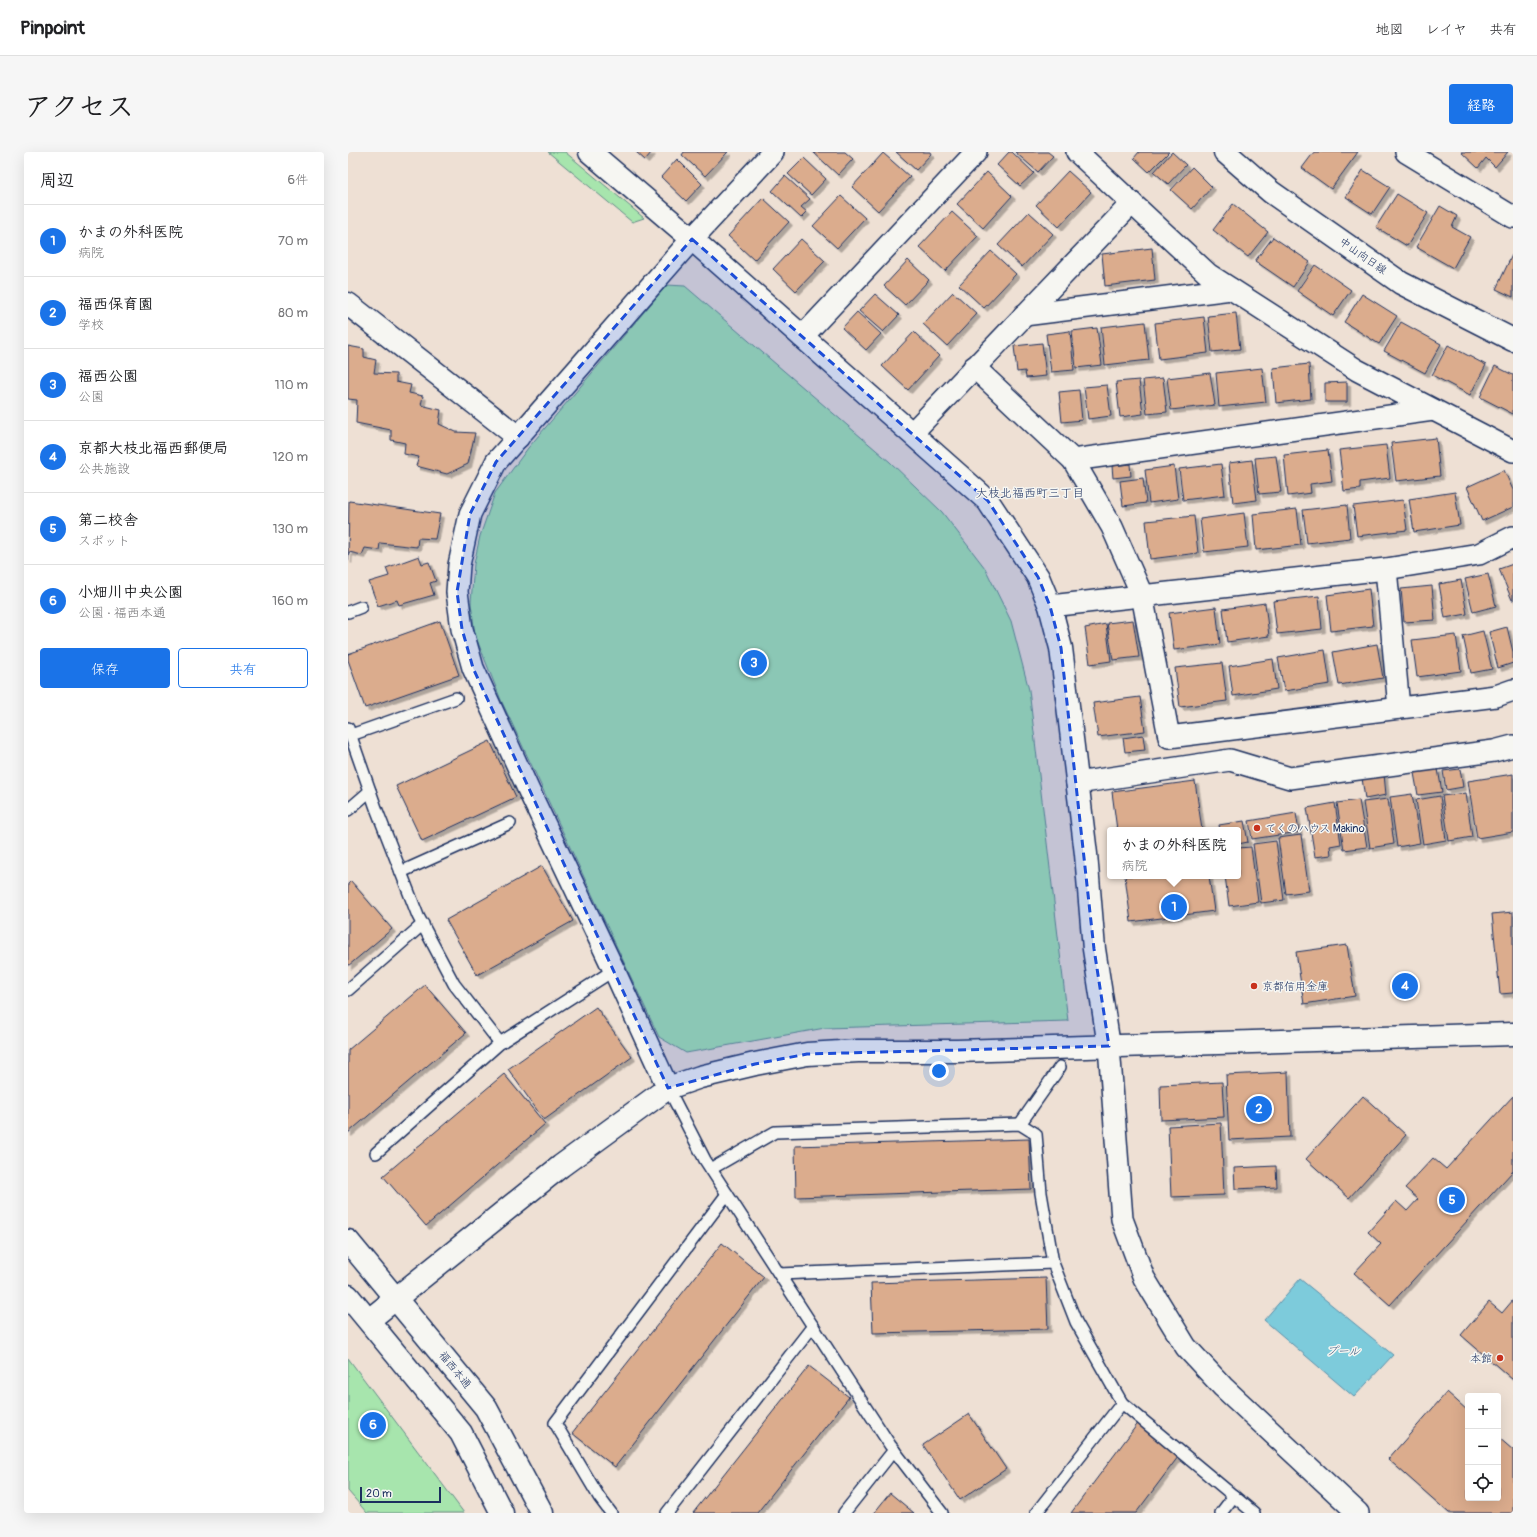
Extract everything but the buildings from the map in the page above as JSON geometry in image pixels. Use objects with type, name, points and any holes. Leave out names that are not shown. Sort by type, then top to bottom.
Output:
[{"type":"street","points":[[590,152],[692,239],[988,501],[1038,577],[1050,606],[1061,648],[1086,854],[1094,949],[1109,1046],[1122,1219],[1144,1278],[1186,1346],[1223,1387],[1358,1513]]},
{"type":"street","points":[[668,1088],[473,668],[462,630],[457,592],[459,565],[470,514],[496,462],[692,239],[773,152]]},
{"type":"street","points":[[802,337],[976,152]]},
{"type":"street","points":[[1077,152],[1208,274],[1357,370],[1513,452]]},
{"type":"street","name":"中山向日線","points":[[1225,152],[1272,192],[1402,283],[1513,340]]},
{"type":"street","points":[[1406,152],[1511,212]]},
{"type":"street","points":[[912,433],[1132,203]]},
{"type":"street","points":[[1024,315],[1231,289]]},
{"type":"street","points":[[348,304],[518,436]]},
{"type":"street","points":[[974,367],[1073,460],[1112,527],[1142,595],[1169,737],[1496,696],[1513,690]]},
{"type":"street","points":[[1073,460],[1433,410]]},
{"type":"street","points":[[1050,606],[1386,569],[1479,554],[1513,537]]},
{"type":"street","points":[[1386,569],[1399,708]]},
{"type":"street","points":[[1077,783],[1230,760],[1290,778],[1494,751],[1513,746]]},
{"type":"street","points":[[369,1320],[561,1166],[668,1088],[700,1077],[806,1054],[957,1051],[1513,1034]]},
{"type":"street","name":"福西本通","points":[[348,1241],[486,1408],[542,1513]]},
{"type":"street","points":[[348,1296],[461,1433],[502,1513]]},
{"type":"lane","points":[[348,612],[361,607]]},
{"type":"lane","points":[[456,698],[349,732],[401,872],[423,924],[454,984],[500,1043]]},
{"type":"lane","points":[[348,810],[370,791]]},
{"type":"lane","points":[[401,872],[510,823]]},
{"type":"lane","points":[[348,990],[423,924]]},
{"type":"lane","points":[[376,1153],[500,1043],[614,970]]},
{"type":"lane","points":[[1020,1124],[1060,1067]]},
{"type":"lane","points":[[668,1088],[705,1160],[894,1450],[942,1513]]},
{"type":"lane","points":[[711,1169],[775,1132],[1020,1124],[1036,1134],[1041,1193],[1053,1263],[1076,1322],[1122,1403],[1254,1513]]},
{"type":"lane","points":[[611,1513],[599,1497],[555,1423],[727,1194]]},
{"type":"lane","points":[[779,1274],[1053,1263]]},
{"type":"lane","points":[[667,1513],[813,1326]]},
{"type":"lane","points":[[1036,1513],[1122,1403]]},
{"type":"lane","points":[[844,1513],[894,1450]]},
{"type":"lane","points":[[1221,1513],[1234,1496]]},
{"type":"highlighted area","points":[[692,239],[988,501],[1038,577],[1050,606],[1061,648],[1094,949],[1109,1046],[807,1054],[755,1064],[668,1088],[473,668],[462,629],[457,592],[470,514],[496,462]]},
{"type":"green space","points":[[548,152],[565,152],[644,218],[632,222]]},
{"type":"green space","points":[[667,285],[685,286],[890,462],[942,512],[985,568],[1011,621],[1029,690],[1068,1021],[825,1028],[686,1053],[659,1037],[501,700],[475,635],[471,603],[474,564],[480,536],[495,493],[528,448]]},
{"type":"green space","points":[[348,1358],[464,1513],[367,1513],[348,1491]]},
{"type":"water","name":"プール","points":[[1300,1279],[1393,1355],[1354,1397],[1264,1320]]},
{"type":"place","name":"福西公園","points":[[754,663]]},
{"type":"place","name":"てくのハウス Makino","points":[[1257,828]]},
{"type":"place","name":"かまの外科医院","points":[[1174,907]]},
{"type":"place","name":"京都信用金庫","points":[[1254,986]]},
{"type":"place","name":"京都大枝北福西郵便局","points":[[1405,986]]},
{"type":"place","name":"福西保育園","points":[[1259,1109]]},
{"type":"place","name":"第二校舎","points":[[1452,1200]]},
{"type":"place","name":"本館","points":[[1500,1358]]},
{"type":"place","name":"小畑川中央公園","points":[[373,1425]]},
{"type":"district","name":"大枝北福西町三丁目","points":[[1030,493]]}]
